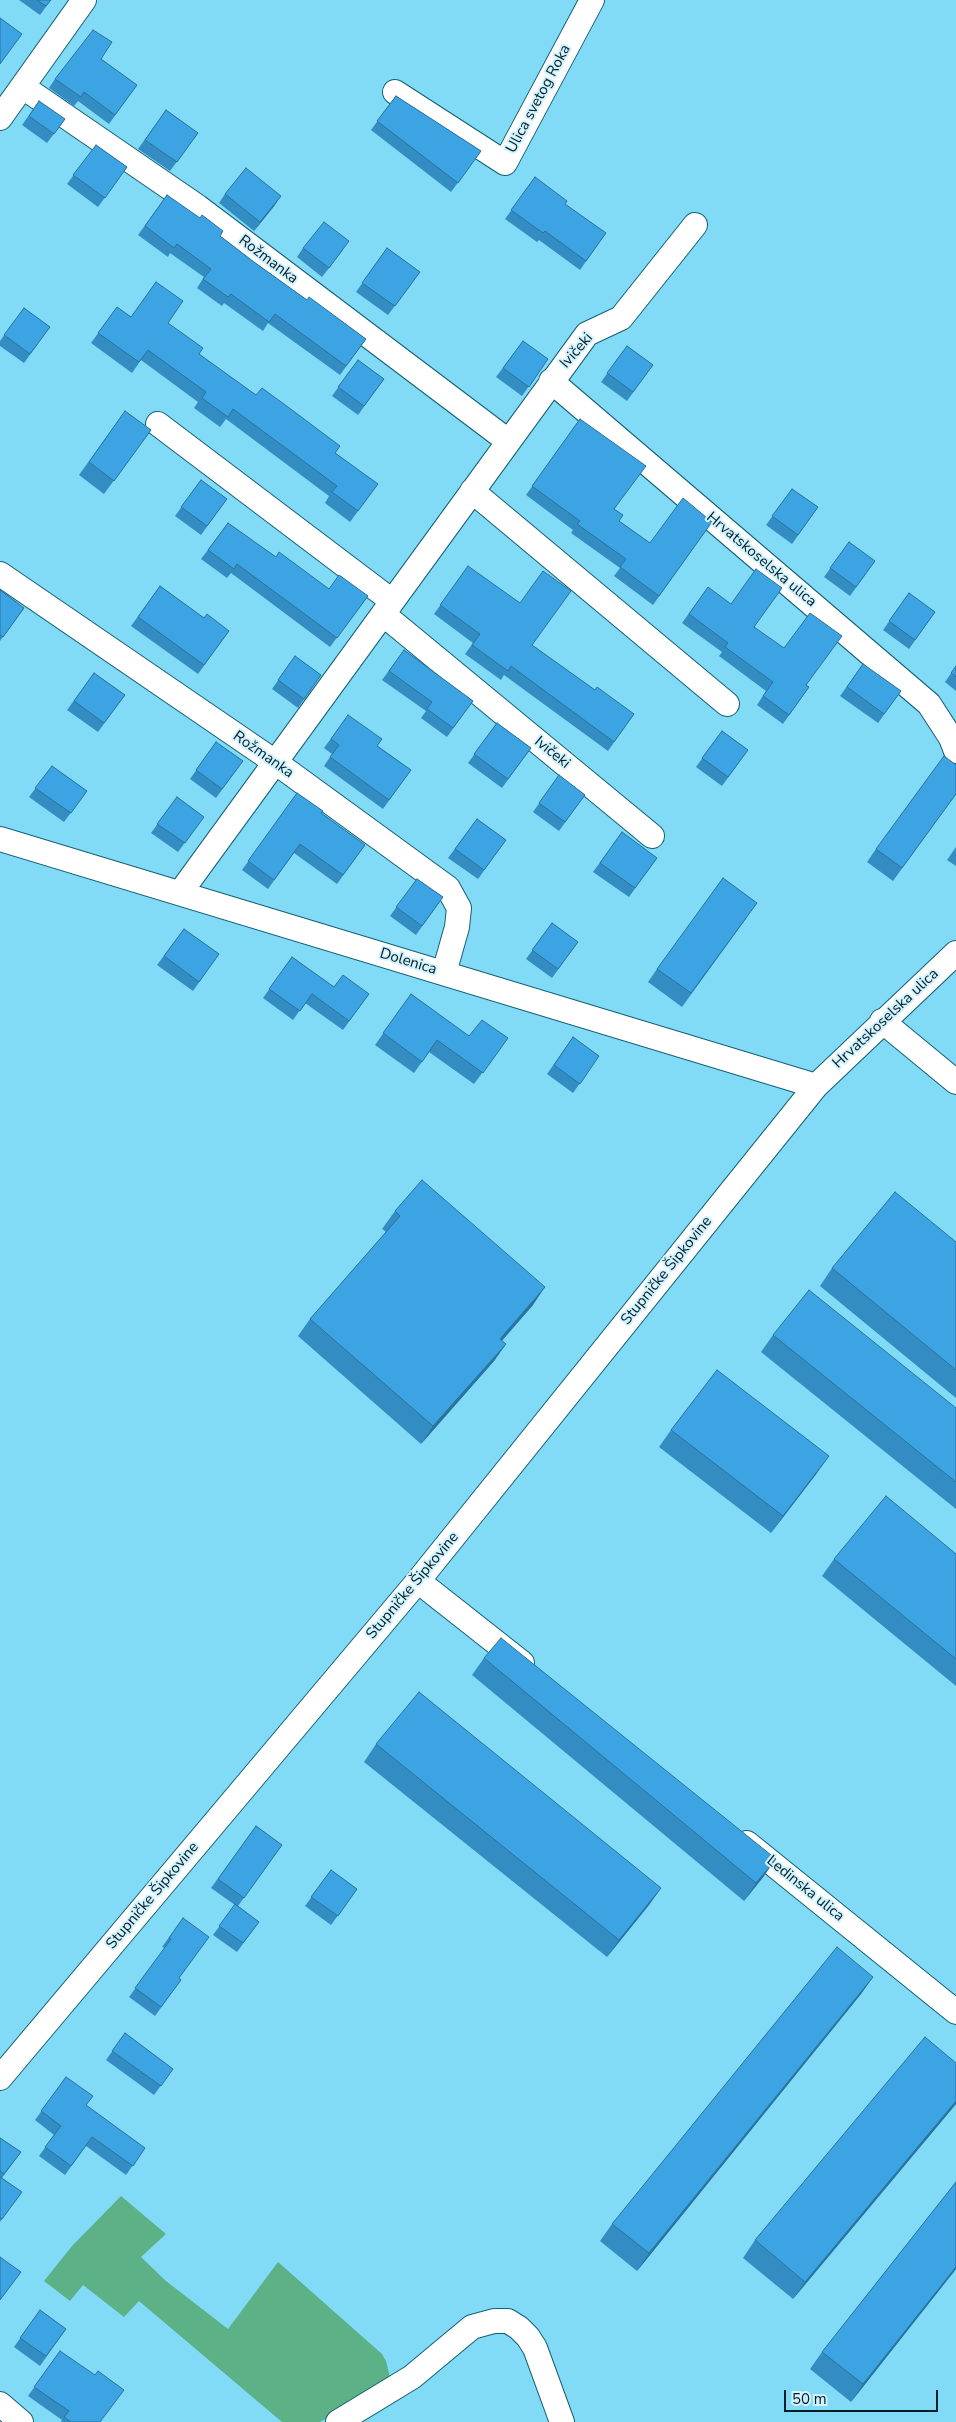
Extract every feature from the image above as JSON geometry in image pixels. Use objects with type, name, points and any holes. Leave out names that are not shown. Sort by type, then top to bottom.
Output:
[{"type":"street","points":[[0,118],[84,0]]},
{"type":"street","name":"Ulica svetog Roka","points":[[395,92],[504,163],[592,0]]},
{"type":"street","name":"Rožmanka","points":[[23,87],[198,207],[508,441]]},
{"type":"street","name":"Ivičeki","points":[[180,893],[587,334],[621,318],[695,225]]},
{"type":"street","name":"Hrvatskoselska ulica","points":[[551,381],[929,704],[951,738],[956,751]]},
{"type":"street","name":"Ivičeki","points":[[158,424],[387,607],[652,836]]},
{"type":"street","points":[[472,491],[727,704]]},
{"type":"street","name":"Rožmanka","points":[[0,574],[275,762],[448,888],[459,908],[457,927],[444,973]]},
{"type":"street","name":"Dolenica","points":[[0,839],[816,1086]]},
{"type":"street","name":"Hrvatskoselska ulica","points":[[816,1086],[882,1021],[956,953]]},
{"type":"street","points":[[882,1021],[956,1082]]},
{"type":"street","name":"Stupničke Šipkovine","points":[[0,2078],[418,1581],[816,1086]]},
{"type":"street","points":[[418,1581],[535,1674]]},
{"type":"street","name":"Ledinska ulica","points":[[730,1829],[956,2012]]},
{"type":"street","points":[[338,2422],[417,2373],[472,2327],[494,2321],[508,2321],[528,2337],[535,2348],[562,2422]]},
{"type":"street","points":[[0,2404],[21,2422]]},
{"type":"green space","points":[[121,2196],[166,2234],[141,2257],[166,2281],[228,2329],[278,2262],[382,2354],[390,2377],[387,2385],[320,2422],[282,2422],[139,2301],[124,2317],[83,2285],[70,2301],[44,2281],[72,2246]]},
{"type":"building","points":[[37,0],[51,0],[46,6]]},
{"type":"building","points":[[0,18],[22,34],[0,64]]},
{"type":"building","points":[[93,30],[112,42],[101,59],[137,85],[115,115],[84,92],[81,97],[55,79]]},
{"type":"building","points":[[396,96],[481,151],[458,183],[377,121]]},
{"type":"building","points":[[39,101],[65,119],[54,134],[29,116]]},
{"type":"building","points":[[166,110],[198,133],[177,162],[145,140]]},
{"type":"building","points":[[96,145],[127,167],[105,198],[73,175]]},
{"type":"building","points":[[246,168],[281,196],[260,222],[225,194]]},
{"type":"building","points":[[535,177],[567,201],[565,204],[606,233],[586,261],[545,231],[543,233],[511,210]]},
{"type":"building","points":[[167,195],[200,218],[202,215],[223,231],[220,236],[254,262],[307,300],[309,297],[366,339],[346,366],[275,314],[269,322],[231,294],[228,297],[203,279],[211,269],[177,244],[174,248],[145,226]]},
{"type":"building","points":[[324,222],[349,241],[329,268],[303,248]]},
{"type":"building","points":[[387,248],[420,272],[395,306],[362,283]]},
{"type":"building","points":[[156,282],[183,301],[168,323],[203,348],[199,354],[256,395],[262,388],[340,446],[335,453],[378,484],[358,511],[332,492],[337,486],[233,409],[228,417],[202,398],[206,392],[148,350],[139,362],[98,333],[117,307],[131,317]]},
{"type":"building","points":[[24,308],[50,327],[30,354],[4,335]]},
{"type":"building","points":[[523,341],[548,359],[529,387],[503,368]]},
{"type":"building","points":[[627,346],[653,365],[633,392],[607,373]]},
{"type":"building","points":[[358,360],[384,379],[364,406],[338,387]]},
{"type":"building","points":[[125,411],[151,430],[114,481],[89,462]]},
{"type":"building","points":[[580,419],[646,466],[614,509],[623,515],[619,521],[650,543],[683,498],[712,522],[659,596],[620,567],[626,559],[577,524],[580,521],[532,486]]},
{"type":"building","points":[[201,480],[227,499],[207,526],[181,507]]},
{"type":"building","points":[[792,489],[818,507],[798,535],[772,516]]},
{"type":"building","points":[[228,523],[276,557],[279,552],[329,589],[339,575],[368,596],[337,638],[237,564],[234,569],[208,550]]},
{"type":"building","points":[[849,542],[875,561],[856,587],[830,568]]},
{"type":"building","points":[[468,566],[520,603],[543,571],[571,591],[532,645],[595,690],[597,687],[634,714],[614,742],[511,666],[508,671],[472,645],[480,634],[440,605]]},
{"type":"building","points":[[756,569],[782,588],[754,627],[784,648],[810,613],[842,636],[806,685],[809,687],[789,715],[763,696],[773,682],[725,647],[728,643],[689,614],[708,587],[731,604]]},
{"type":"building","points":[[160,586],[204,618],[207,614],[229,631],[204,665],[138,617]]},
{"type":"building","points":[[0,590],[24,608],[3,637],[0,635]]},
{"type":"building","points":[[909,593],[935,612],[915,640],[889,621]]},
{"type":"building","points":[[404,650],[473,701],[453,728],[427,709],[432,702],[389,671]]},
{"type":"building","points":[[295,656],[321,675],[304,699],[278,680]]},
{"type":"building","points":[[863,664],[901,691],[884,714],[847,687]]},
{"type":"building","points":[[956,666],[956,677],[951,673]]},
{"type":"building","points":[[94,673],[125,695],[104,723],[74,701]]},
{"type":"building","points":[[348,715],[382,739],[377,746],[411,770],[389,800],[330,757],[339,745],[331,739]]},
{"type":"building","points":[[497,723],[531,748],[508,779],[474,754]]},
{"type":"building","points":[[722,731],[748,750],[728,777],[702,758]]},
{"type":"building","points":[[216,742],[243,761],[222,789],[196,770]]},
{"type":"building","points":[[944,756],[956,765],[956,794],[902,868],[876,849]]},
{"type":"building","points":[[52,766],[87,791],[71,813],[35,788]]},
{"type":"building","points":[[559,775],[585,795],[565,822],[539,803]]},
{"type":"building","points":[[297,793],[365,845],[343,875],[300,844],[274,880],[248,861]]},
{"type":"building","points":[[177,797],[204,817],[185,843],[157,824]]},
{"type":"building","points":[[477,819],[506,840],[484,870],[455,849]]},
{"type":"building","points":[[622,832],[657,858],[635,888],[600,863]]},
{"type":"building","points":[[723,878],[757,903],[691,993],[657,969]]},
{"type":"building","points":[[417,879],[443,897],[422,926],[396,907]]},
{"type":"building","points":[[552,923],[578,942],[558,969],[532,950]]},
{"type":"building","points":[[184,929],[219,954],[199,982],[164,956]]},
{"type":"building","points":[[292,957],[334,987],[343,975],[369,994],[349,1021],[312,994],[300,1011],[269,989]]},
{"type":"building","points":[[411,994],[469,1036],[482,1020],[508,1038],[483,1073],[437,1040],[422,1062],[383,1033]]},
{"type":"building","points":[[573,1037],[599,1056],[580,1084],[554,1065]]},
{"type":"building","points":[[422,1180],[545,1287],[500,1339],[506,1344],[433,1426],[310,1319],[400,1216],[395,1211]]},
{"type":"building","points":[[895,1192],[956,1242],[956,1370],[832,1268]]},
{"type":"building","points":[[809,1290],[956,1408],[956,1482],[773,1335]]},
{"type":"building","points":[[717,1370],[829,1456],[783,1516],[671,1430]]},
{"type":"building","points":[[886,1496],[956,1554],[956,1659],[834,1559]]},
{"type":"building","points":[[501,1638],[776,1859],[756,1883],[484,1658]]},
{"type":"building","points":[[419,1692],[661,1888],[619,1940],[376,1744]]},
{"type":"building","points":[[256,1826],[282,1845],[244,1898],[218,1879]]},
{"type":"building","points":[[331,1870],[357,1889],[338,1916],[311,1897]]},
{"type":"building","points":[[235,1904],[259,1922],[243,1943],[219,1926]]},
{"type":"building","points":[[183,1918],[209,1937],[179,1978],[181,1980],[161,2007],[135,1988],[171,1939],[169,1938]]},
{"type":"building","points":[[837,1947],[873,1977],[649,2253],[612,2224]]},
{"type":"building","points":[[125,2033],[173,2069],[161,2086],[112,2051]]},
{"type":"building","points":[[925,2037],[956,2063],[956,2101],[805,2282],[755,2240]]},
{"type":"building","points":[[66,2077],[93,2096],[86,2105],[145,2148],[133,2166],[92,2137],[71,2166],[45,2147],[61,2126],[41,2111]]},
{"type":"building","points":[[0,2138],[21,2152],[4,2174],[0,2171]]},
{"type":"building","points":[[0,2177],[22,2192],[2,2219],[0,2218]]},
{"type":"building","points":[[956,2182],[956,2267],[863,2384],[822,2352]]},
{"type":"building","points":[[0,2257],[21,2272],[0,2300]]},
{"type":"building","points":[[40,2310],[66,2329],[46,2356],[20,2338]]},
{"type":"building","points":[[60,2351],[95,2375],[98,2371],[124,2390],[100,2422],[71,2422],[64,2417],[69,2411],[34,2387]]}]
